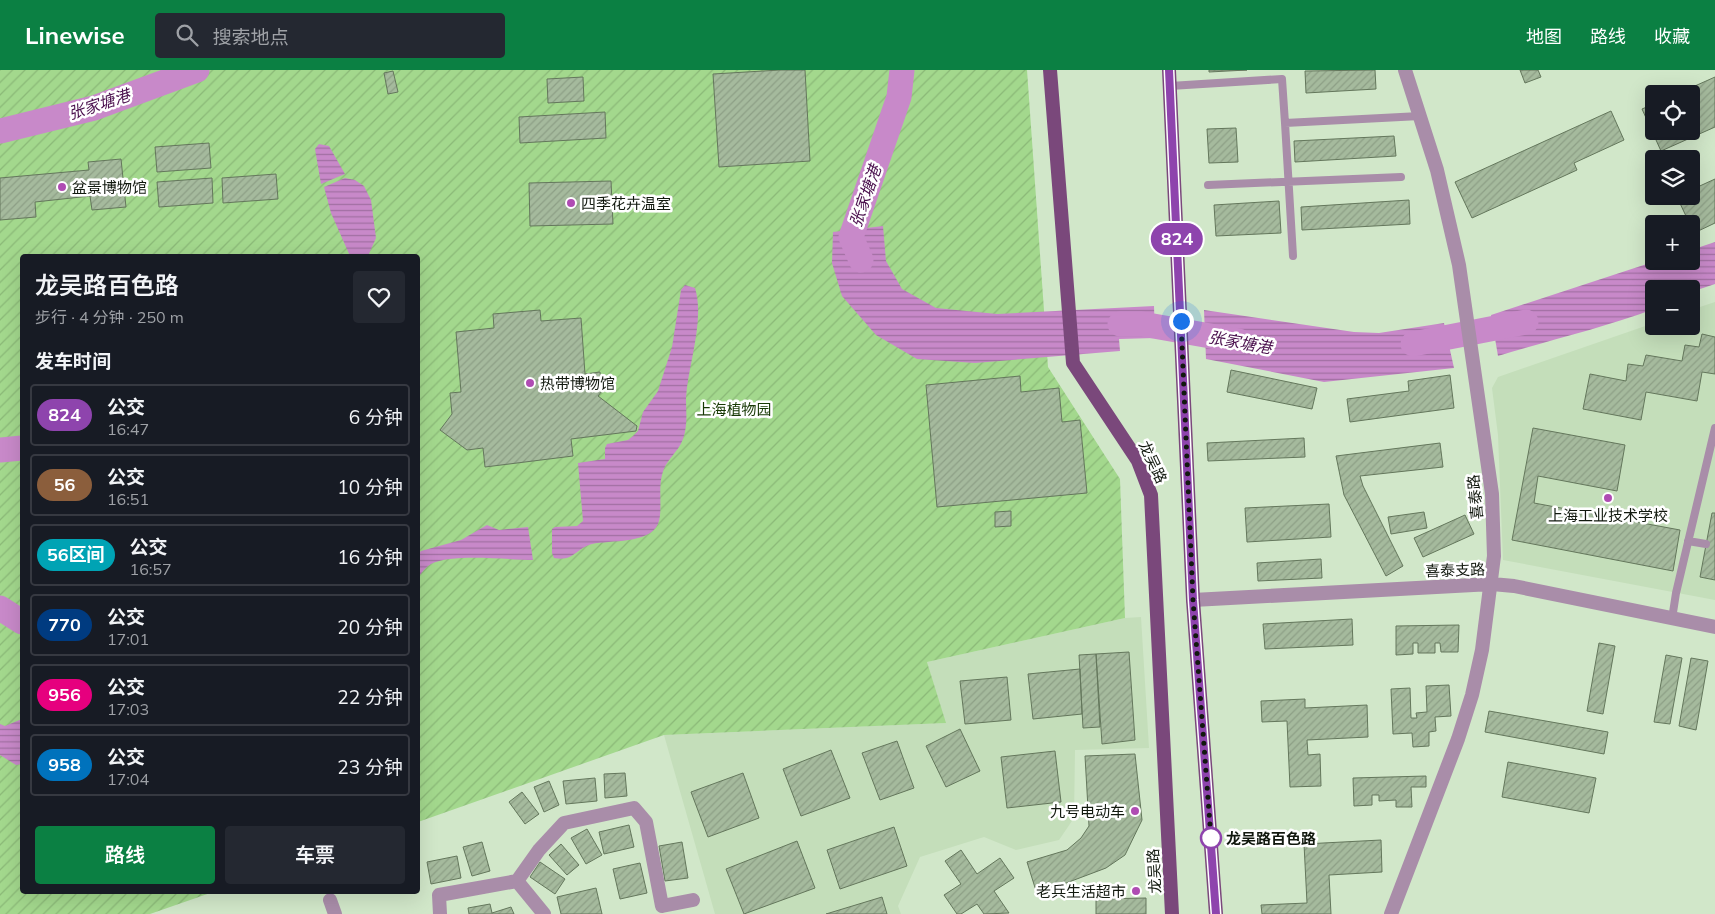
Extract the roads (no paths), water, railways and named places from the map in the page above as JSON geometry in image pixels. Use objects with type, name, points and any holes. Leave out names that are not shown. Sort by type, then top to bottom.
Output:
[{"type":"main road","name":"龙吴路","points":[[1050,70],[1073,363],[1138,461],[1152,495],[1172,914]]},
{"type":"main road","name":"龙吴路","points":[[1169,70],[1193,600],[1216,914]]},
{"type":"street","name":"喜泰路","points":[[1391,914],[1458,739],[1472,695],[1482,650],[1492,584],[1494,524],[1492,494],[1468,314],[1449,218],[1405,70]]},
{"type":"street","name":"喜泰支路","points":[[1193,600],[1492,584],[1514,586],[1715,628]]},
{"type":"street","points":[[440,914],[439,895],[517,880],[539,850],[564,823],[634,808],[646,822],[662,906],[693,900]]},
{"type":"street","points":[[517,880],[544,914]]},
{"type":"street","points":[[330,900],[335,914]]},
{"type":"lane","points":[[1170,86],[1282,79],[1293,256]]},
{"type":"lane","points":[[1284,124],[1420,116]]},
{"type":"lane","points":[[1208,185],[1401,177]]},
{"type":"lane","points":[[1672,619],[1679,561],[1688,542],[1715,428]]},
{"type":"lane","points":[[1688,542],[1706,544]]},
{"type":"water","points":[[319,144],[329,146],[345,174],[321,184],[315,149]]},
{"type":"water","points":[[345,178],[355,180],[364,186],[371,200],[376,238],[369,254],[349,254],[331,213],[324,187]]},
{"type":"water","points":[[883,226],[886,261],[902,289],[936,308],[997,314],[1154,306],[1155,338],[1119,339],[1120,351],[975,363],[917,359],[876,335],[842,296],[832,263],[833,232]]},
{"type":"water","points":[[1715,242],[1715,284],[1700,289],[1700,280],[1645,280],[1645,312],[1498,356],[1491,315],[1645,265],[1645,270],[1700,270],[1700,247]]},
{"type":"water","points":[[685,285],[695,288],[698,301],[697,328],[687,385],[685,434],[662,475],[658,524],[646,535],[638,538],[592,544],[566,558],[554,558],[552,553],[552,529],[555,527],[577,526],[583,521],[578,463],[605,459],[607,444],[628,440],[633,436],[638,431],[643,412],[658,391],[672,347],[681,290]]},
{"type":"water","points":[[1204,310],[1354,332],[1379,333],[1444,323],[1454,368],[1324,382],[1206,359]]},
{"type":"water","points":[[487,525],[499,530],[528,527],[533,560],[453,559],[431,564],[420,575],[421,551],[461,540]]},
{"type":"water","points":[[20,720],[20,764],[16,765],[0,755],[0,724],[5,726]]},
{"type":"waterway","name":"张家塘港","points":[[0,131],[94,108],[197,70]]},
{"type":"waterway","name":"张家塘港","points":[[861,260],[851,237],[899,97],[902,70]]},
{"type":"waterway","name":"张家塘港","points":[[1413,344],[1526,322]]},
{"type":"waterway","name":"张家塘港","points":[[1120,324],[1142,324],[1239,341]]},
{"type":"waterway","points":[[0,450],[20,448]]},
{"type":"waterway","points":[[0,608],[20,621]]},
{"type":"place","name":"盆景博物馆","points":[[62,187]]},
{"type":"place","name":"四季花卉温室","points":[[571,203]]},
{"type":"place","name":"热带博物馆","points":[[530,383]]},
{"type":"place","name":"上海工业技术学校","points":[[1608,498]]},
{"type":"place","name":"九号电动车","points":[[1135,811]]},
{"type":"place","name":"龙吴路百色路","points":[[1211,838]]},
{"type":"place","name":"老兵生活超市","points":[[1136,891]]},
{"type":"park label","name":"上海植物园","points":[[734,409]]}]
